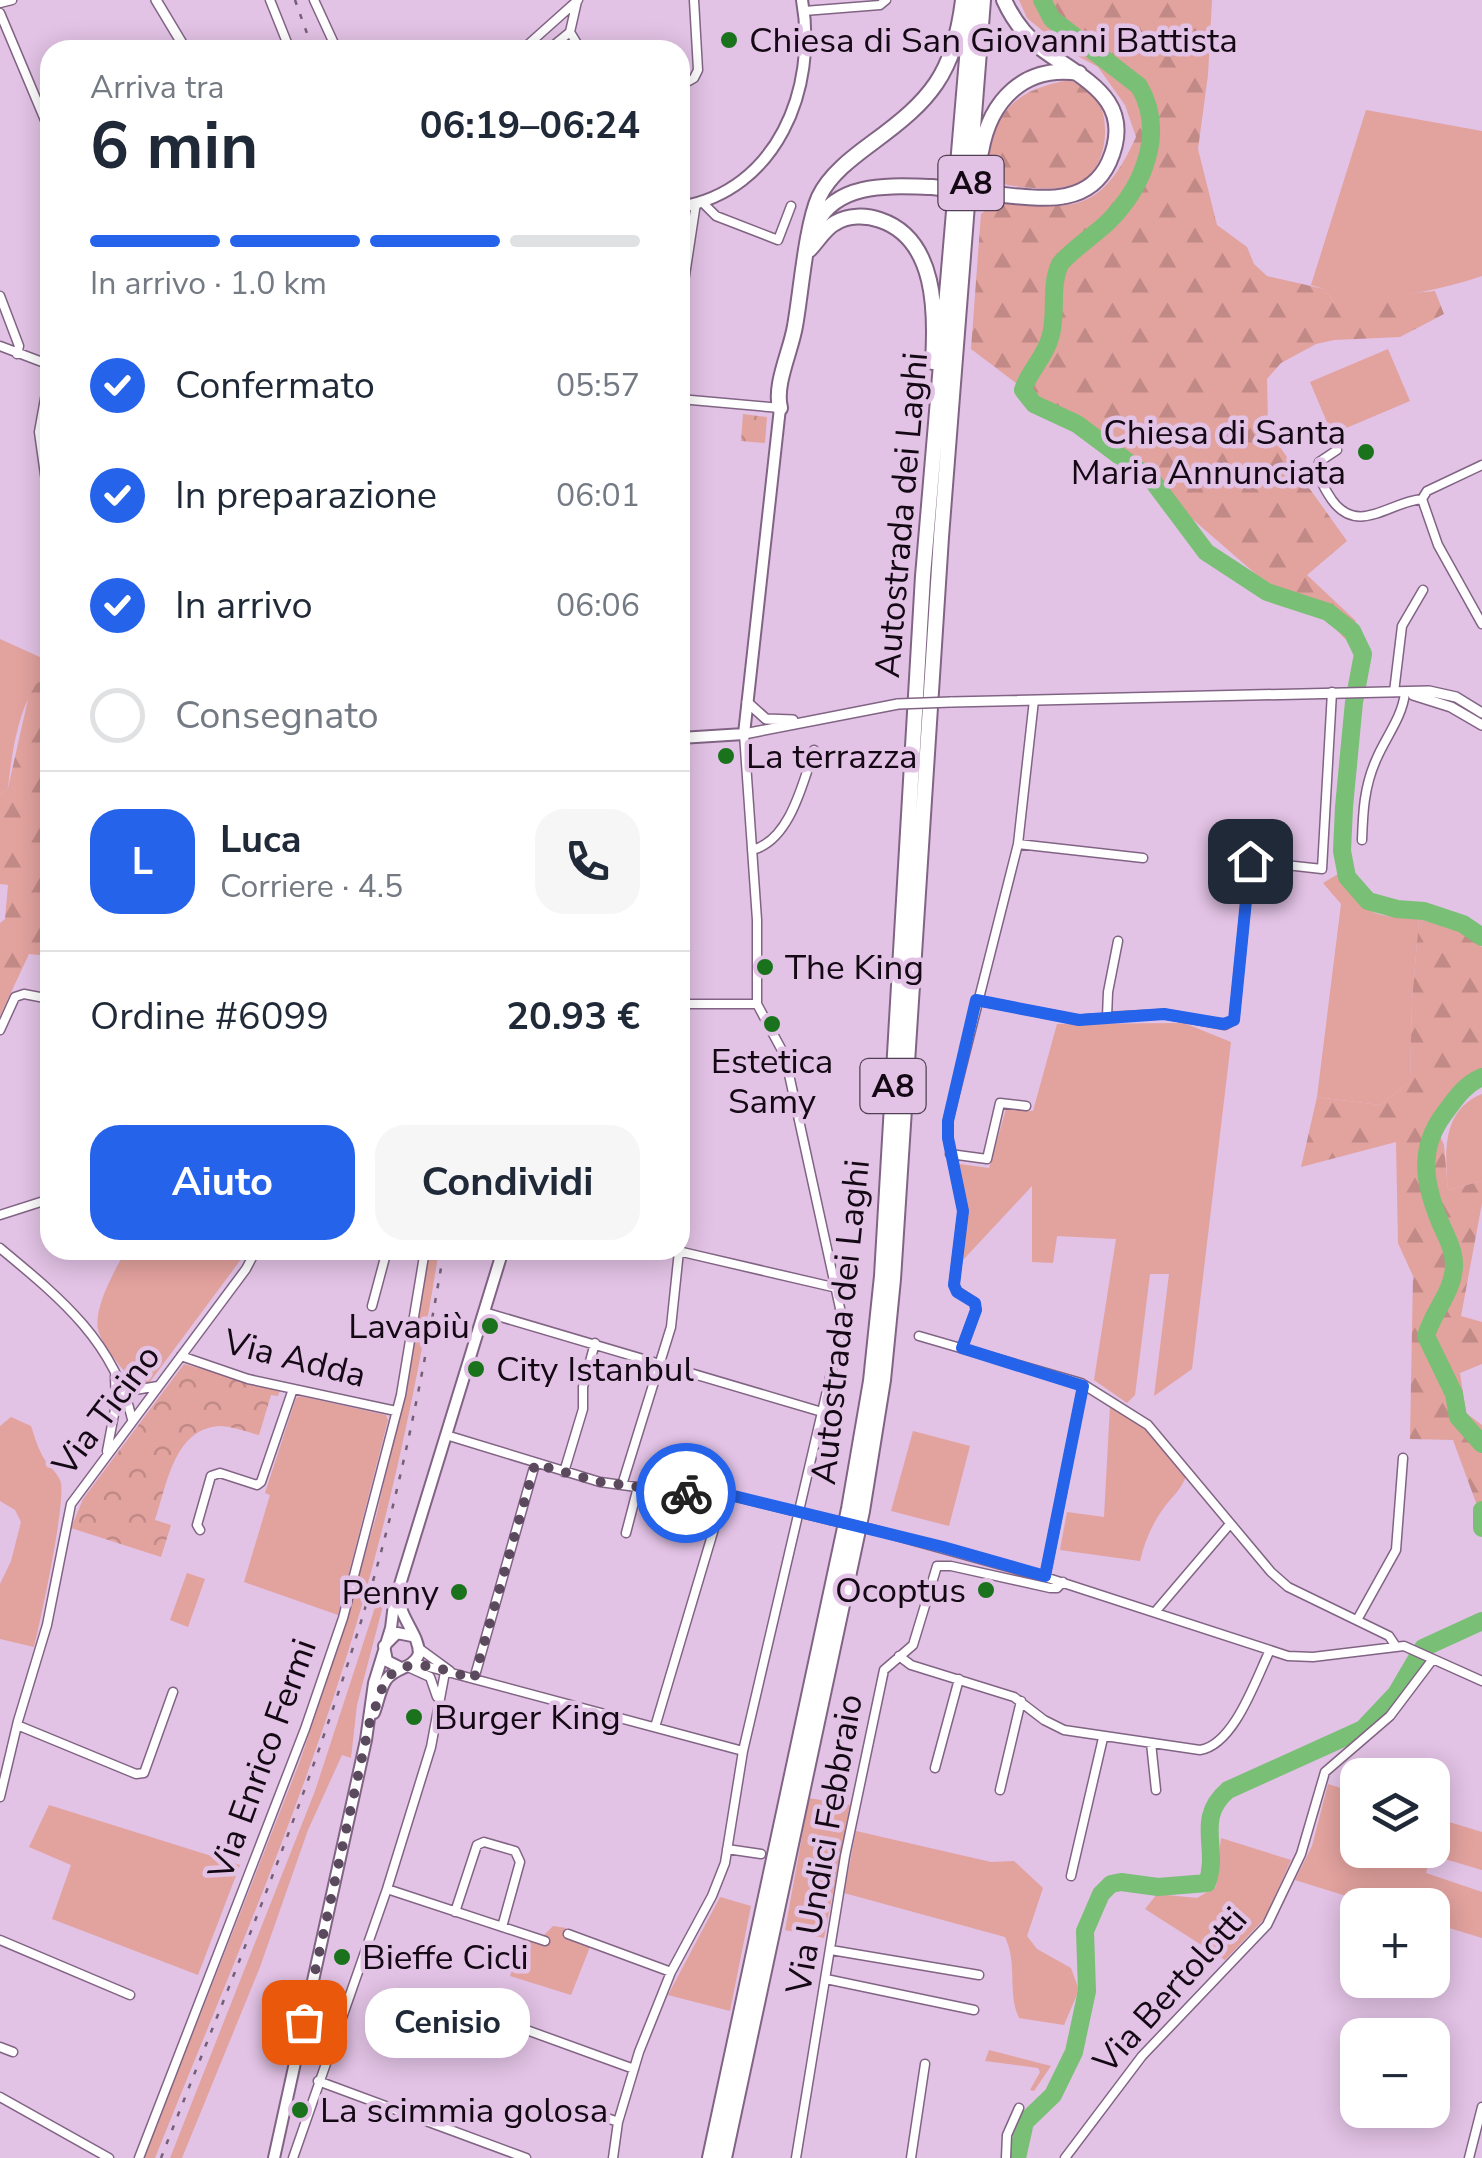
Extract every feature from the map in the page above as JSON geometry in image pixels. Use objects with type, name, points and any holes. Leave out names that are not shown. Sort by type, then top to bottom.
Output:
[{"type":"highway","points":[[780,408],[779,392],[791,351],[819,197],[856,155],[902,122],[934,90],[958,38],[962,0]]},
{"type":"highway","name":"Autostrada dei Laghi","points":[[710,2158],[850,1509],[871,1381],[883,1257],[924,576],[972,0]]},
{"type":"highway","name":"Autostrada dei Laghi","points":[[724,2158],[862,1511],[883,1380],[894,1279],[924,788],[983,0]]},
{"type":"highway","points":[[810,235],[825,210],[872,187],[1063,199],[1078,194],[1098,179],[1111,158],[1116,139],[1114,116],[1104,96],[1026,35],[1014,22],[1004,0]]},
{"type":"highway","points":[[955,366],[980,160],[989,119],[1000,101],[1023,81],[1048,73],[1079,73]]},
{"type":"highway","points":[[808,251],[831,224],[863,216],[900,232],[925,268],[936,320],[924,576]]},
{"type":"main road","points":[[690,204],[733,185],[756,166],[789,124],[804,71],[802,5]]},
{"type":"main road","points":[[690,737],[744,734],[780,408]]},
{"type":"main road","points":[[274,2158],[370,1721],[374,1683],[500,1260]]},
{"type":"main road","points":[[370,1721],[385,1682],[408,1666],[420,1648],[399,1606],[399,1591]]},
{"type":"main road","points":[[384,1646],[397,1633],[412,1636]]},
{"type":"main road","points":[[384,1646],[388,1662],[408,1666]]},
{"type":"street","points":[[0,3],[12,0]]},
{"type":"street","points":[[156,0],[180,40]]},
{"type":"street","points":[[270,0],[286,40]]},
{"type":"street","points":[[314,0],[332,40]]},
{"type":"street","points":[[535,39],[578,0]]},
{"type":"street","points":[[560,40],[571,30],[578,0]]},
{"type":"street","points":[[690,80],[698,70],[694,0]]},
{"type":"street","points":[[802,5],[880,5],[886,0]]},
{"type":"street","points":[[0,13],[40,108]]},
{"type":"street","points":[[556,18],[568,18],[576,40]]},
{"type":"street","points":[[690,249],[698,202],[716,216],[778,240],[790,206]]},
{"type":"street","points":[[0,296],[18,346],[17,354]]},
{"type":"street","points":[[0,346],[40,364]]},
{"type":"street","points":[[690,400],[780,408]]},
{"type":"street","points":[[1337,450],[1319,462],[1320,481],[1339,510],[1364,519],[1422,500],[1427,491],[1482,465]]},
{"type":"street","points":[[1422,500],[1438,544],[1482,624]]},
{"type":"street","points":[[1362,840],[1368,781],[1400,712],[1402,626],[1423,590]]},
{"type":"street","points":[[976,1000],[1079,1020],[1164,1014],[1224,1024],[1234,1020],[1250,861],[1322,868],[1336,692]]},
{"type":"street","points":[[613,2158],[618,2122],[634,2069],[671,1972],[712,1896],[727,1849],[743,1751],[843,1322],[784,1056],[757,1004],[757,920],[744,734],[898,704],[951,702],[1441,692],[1482,714]]},
{"type":"street","points":[[1403,693],[1452,707],[1482,725]]},
{"type":"street","points":[[962,1348],[976,1310],[975,1303],[957,1292],[954,1285],[963,1211],[948,1138],[950,1106],[1018,844],[1034,700]]},
{"type":"street","points":[[747,702],[766,719],[815,720]]},
{"type":"street","points":[[752,850],[769,841],[784,825],[814,750]]},
{"type":"street","points":[[1018,844],[1143,858]]},
{"type":"street","points":[[1107,1018],[1118,940]]},
{"type":"street","points":[[0,1030],[15,997],[40,996]]},
{"type":"street","points":[[690,1004],[757,1004]]},
{"type":"street","points":[[950,1154],[987,1159],[1000,1103],[1026,1106]]},
{"type":"street","points":[[0,1215],[40,1202]]},
{"type":"street","points":[[0,1248],[94,1334],[122,1382],[134,1390],[158,1386]]},
{"type":"street","points":[[690,1254],[838,1288]]},
{"type":"street","name":"Via Ticino","points":[[0,1797],[47,1625],[70,1504],[251,1260]]},
{"type":"street","points":[[372,1306],[385,1260]]},
{"type":"street","name":"Via Enrico Fermi","points":[[139,2158],[306,1729],[343,1618],[396,1412],[423,1260]]},
{"type":"street","points":[[622,1485],[671,1326],[675,1260]]},
{"type":"street","points":[[484,1312],[822,1412]]},
{"type":"street","points":[[919,1336],[1100,1393],[1148,1426],[1264,1565],[1288,1587],[1390,1636],[1395,1645]]},
{"type":"street","points":[[564,1472],[583,1410],[584,1384],[595,1343]]},
{"type":"street","name":"Via Adda","points":[[182,1356],[248,1379],[396,1412]]},
{"type":"street","points":[[114,1371],[116,1404],[124,1430]]},
{"type":"street","points":[[122,1382],[132,1419]]},
{"type":"street","points":[[1045,1576],[1083,1386]]},
{"type":"street","points":[[200,1530],[211,1476],[220,1474],[256,1485],[261,1482],[293,1389]]},
{"type":"street","points":[[107,1452],[116,1404]]},
{"type":"street","points":[[446,1435],[535,1464],[622,1485],[724,1495],[871,1529],[1045,1576],[1288,1656],[1314,1657],[1395,1645],[1412,1648],[1482,1682]]},
{"type":"street","points":[[1358,1620],[1396,1550],[1402,1458]]},
{"type":"street","points":[[474,1679],[535,1464]]},
{"type":"street","points":[[626,1533],[638,1487]]},
{"type":"street","points":[[655,1728],[724,1495]]},
{"type":"street","points":[[1155,1612],[1230,1524]]},
{"type":"street","name":"Via Undici Febbraio","points":[[796,2158],[845,1856],[884,1670],[913,1645],[937,1566],[1050,1588],[1063,1582]]},
{"type":"street","points":[[420,1648],[449,1673]]},
{"type":"street","points":[[899,1656],[911,1665],[1021,1701],[1053,1725],[1103,1738],[1200,1750],[1219,1743],[1240,1712],[1270,1650]]},
{"type":"street","name":"Via Bertolotti","points":[[1065,2158],[1142,2056],[1267,1924],[1301,1854],[1325,1772],[1390,1716],[1431,1657]]},
{"type":"street","points":[[408,1666],[474,1679],[743,1751]]},
{"type":"street","points":[[408,1666],[430,1677],[436,1689],[437,1706]]},
{"type":"street","points":[[294,2158],[386,1889],[431,1747],[437,1706],[449,1673]]},
{"type":"street","points":[[935,1768],[959,1679]]},
{"type":"street","points":[[17,1725],[136,1774],[144,1772],[173,1692]]},
{"type":"street","points":[[1000,1790],[1021,1701]]},
{"type":"street","points":[[1071,1876],[1103,1738]]},
{"type":"street","points":[[1151,1743],[1156,1790]]},
{"type":"street","points":[[455,1912],[477,1845],[484,1842],[515,1851],[520,1862],[502,1927]]},
{"type":"street","points":[[727,1849],[762,1854]]},
{"type":"street","points":[[386,1889],[545,1941]]},
{"type":"street","points":[[568,1934],[671,1972]]},
{"type":"street","points":[[0,1940],[130,1995]]},
{"type":"street","points":[[830,1950],[979,1975]]},
{"type":"street","points":[[826,1979],[974,2010]]},
{"type":"street","points":[[499,2020],[634,2069]]},
{"type":"street","points":[[0,2047],[13,2052]]},
{"type":"street","points":[[911,2158],[925,2064]]},
{"type":"street","points":[[318,2082],[526,2158]]},
{"type":"street","points":[[0,2098],[109,2158]]},
{"type":"street","points":[[1469,2158],[1482,2107]]},
{"type":"street","points":[[1006,2158],[1007,2135],[1019,2108]]},
{"type":"street","points":[[582,2109],[618,2122]]},
{"type":"green space","points":[[1019,0],[1212,0],[1208,75],[1198,149],[1217,225],[1247,247],[1254,264],[1267,276],[1324,289],[1334,302],[1435,291],[1444,314],[1400,337],[1316,344],[1281,363],[1267,379],[1268,423],[1277,443],[1347,541],[1307,575],[1356,621],[1345,639],[1330,623],[1257,575],[1167,497],[1168,486],[1040,401],[971,349],[981,214],[998,201],[1047,206],[1082,201],[1110,180],[1136,137],[1125,105],[1098,67],[1063,48],[1027,18]]},
{"type":"green space","points":[[1069,80],[1091,91],[1103,112],[1105,139],[1090,175],[1070,186],[1046,188],[986,180],[992,140],[1006,111],[1030,92]]},
{"type":"green space","points":[[1366,110],[1482,131],[1482,276],[1409,294],[1334,302],[1324,289],[1311,285]]},
{"type":"green space","points":[[1388,349],[1410,401],[1332,434],[1310,382]]},
{"type":"green space","points":[[743,414],[767,417],[765,443],[741,441]]},
{"type":"green space","points":[[0,639],[40,657],[40,683],[24,708],[8,788],[0,795]]},
{"type":"green space","points":[[40,682],[40,955],[29,954],[0,1016],[0,923],[5,919],[8,885],[0,884],[0,795],[8,788],[31,686]]},
{"type":"green space","points":[[1338,874],[1355,898],[1371,911],[1419,919],[1410,1082],[1380,1105],[1317,1097],[1341,904],[1323,883]]},
{"type":"green space","points":[[1419,919],[1460,931],[1482,947],[1482,1070],[1455,1088],[1432,1119],[1444,1145],[1448,1190],[1482,1181],[1482,1203],[1461,1316],[1482,1322],[1482,1364],[1460,1373],[1466,1413],[1482,1425],[1482,1519],[1453,1440],[1410,1439],[1413,1276],[1398,1243],[1396,1142],[1301,1167],[1317,1097],[1380,1105],[1410,1082]]},
{"type":"green space","points":[[1184,1023],[1231,1042],[1192,1369],[1154,1396],[1169,1274],[1150,1274],[1135,1395],[1127,1403],[1094,1380],[1116,1239],[1057,1236],[1053,1263],[1032,1262],[1032,1186],[963,1260],[968,1211],[959,1164],[989,1168],[1006,1109],[1033,1111],[1057,1024]]},
{"type":"green space","points":[[1482,1094],[1482,1181],[1448,1190],[1446,1162],[1452,1122],[1469,1101]]},
{"type":"green space","points":[[121,1260],[241,1260],[149,1383],[131,1380],[105,1346],[97,1324],[105,1291]]},
{"type":"green space","points":[[427,1260],[437,1260],[385,1517],[341,1676],[266,1884],[155,2158],[144,2158],[300,1761],[326,1684],[376,1517],[411,1365]]},
{"type":"green space","points":[[184,1364],[280,1390],[278,1396],[271,1395],[259,1435],[219,1426],[204,1429],[182,1448],[155,1520],[171,1525],[161,1557],[71,1528],[83,1499]]},
{"type":"green space","points":[[296,1398],[386,1415],[388,1420],[338,1615],[244,1582],[270,1495],[265,1493]]},
{"type":"green space","points":[[1110,1406],[1146,1428],[1186,1476],[1155,1521],[1140,1561],[1060,1550],[1067,1512],[1104,1517]]},
{"type":"green space","points":[[11,1417],[31,1426],[44,1458],[60,1480],[61,1490],[34,1647],[0,1639],[0,1584],[11,1561],[21,1522],[15,1510],[0,1501],[0,1426]]},
{"type":"green space","points":[[913,1431],[970,1446],[949,1526],[891,1511]]},
{"type":"green space","points":[[187,1573],[205,1579],[188,1627],[170,1620]]},
{"type":"green space","points":[[378,1598],[385,1598],[357,1705],[351,1758],[342,1755],[308,1830],[260,1967],[182,2158],[170,2158],[315,1791]]},
{"type":"green space","points":[[1328,1784],[1340,1788],[1340,1868],[1427,1868],[1426,1873],[1482,1892],[1482,1938],[1450,1928],[1450,1888],[1340,1888],[1340,1894],[1295,1880],[1312,1846]]},
{"type":"green space","points":[[809,1798],[850,1805],[824,1938],[785,1930]]},
{"type":"green space","points":[[49,1805],[240,1865],[198,1975],[52,1919],[71,1865],[29,1847]]},
{"type":"green space","points":[[1450,1822],[1482,1832],[1482,1870],[1450,1861]]},
{"type":"green space","points":[[856,1831],[991,1862],[1014,1861],[1043,1888],[1027,1936],[1037,1949],[1071,1968],[1079,1990],[1064,2025],[1019,2018],[1005,1937],[844,1893]]},
{"type":"green space","points":[[1221,1838],[1291,1860],[1265,1918],[1225,1960],[1145,1909],[1157,1894],[1197,1898],[1216,1887]]},
{"type":"green space","points":[[720,1897],[751,1906],[730,2011],[668,1995]]},
{"type":"green space","points":[[553,1926],[566,1928],[564,1938],[590,1947],[571,1995],[510,1976],[523,1939],[546,1946],[549,1940],[543,1936]]},
{"type":"green space","points":[[989,2050],[1051,2066],[1034,2091],[1030,2090],[1040,2072],[1038,2068],[985,2061]]},
{"type":"waterway","points":[[1042,0],[1052,19],[1139,86],[1147,104],[1151,140],[1141,175],[1121,208],[1060,264],[1050,338],[1023,390],[1034,404],[1077,424],[1152,480],[1206,552],[1267,592],[1328,612],[1352,631],[1363,654],[1354,702],[1344,807],[1342,851],[1347,877],[1368,901],[1424,911],[1463,924],[1482,937]]},
{"type":"waterway","points":[[1482,1077],[1465,1088],[1444,1114],[1430,1140],[1426,1166],[1430,1194],[1454,1265],[1451,1284],[1426,1336],[1454,1394],[1458,1417],[1482,1444]]},
{"type":"waterway","points":[[1482,1510],[1482,1528]]},
{"type":"waterway","points":[[1017,2158],[1025,2122],[1053,2095],[1074,2052],[1087,1991],[1085,1931],[1101,1894],[1111,1884],[1121,1882],[1158,1887],[1207,1883],[1212,1812],[1228,1790],[1363,1729],[1396,1694],[1423,1648],[1482,1621]]},
{"type":"railway","points":[[295,0],[309,40]]},
{"type":"railway","points":[[161,2158],[296,1814],[366,1605],[411,1429],[442,1260]]},
{"type":"way so far","points":[[304,2022],[370,1721],[384,1685],[396,1671],[414,1663],[474,1679],[535,1464],[600,1482],[686,1493]]},
{"type":"place","name":"Chiesa di San Giovanni Battista","points":[[729,40]]},
{"type":"place","name":"Chiesa di Santa Maria Annunciata","points":[[1366,452]]},
{"type":"place","name":"La terrazza","points":[[726,756]]},
{"type":"place","name":"The King","points":[[765,967]]},
{"type":"place","name":"Estetica Samy","points":[[772,1024]]},
{"type":"place","name":"Lavapiù","points":[[490,1326]]},
{"type":"place","name":"City Istanbul","points":[[476,1369]]},
{"type":"place","name":"Ocoptus","points":[[986,1590]]},
{"type":"place","name":"Penny","points":[[459,1592]]},
{"type":"place","name":"Burger King","points":[[414,1717]]},
{"type":"place","name":"Bieffe Cicli","points":[[342,1957]]},
{"type":"place","name":"Cenisio","points":[[304,2022]]},
{"type":"place","name":"La scimmia golosa","points":[[300,2110]]},
{"type":"route","points":[[686,1493],[734,1496],[1045,1576],[1084,1392],[1081,1383],[962,1348],[976,1310],[975,1303],[957,1292],[954,1285],[963,1211],[950,1154],[948,1121],[976,1000],[1079,1020],[1164,1014],[1224,1024],[1234,1020],[1250,861]]}]
